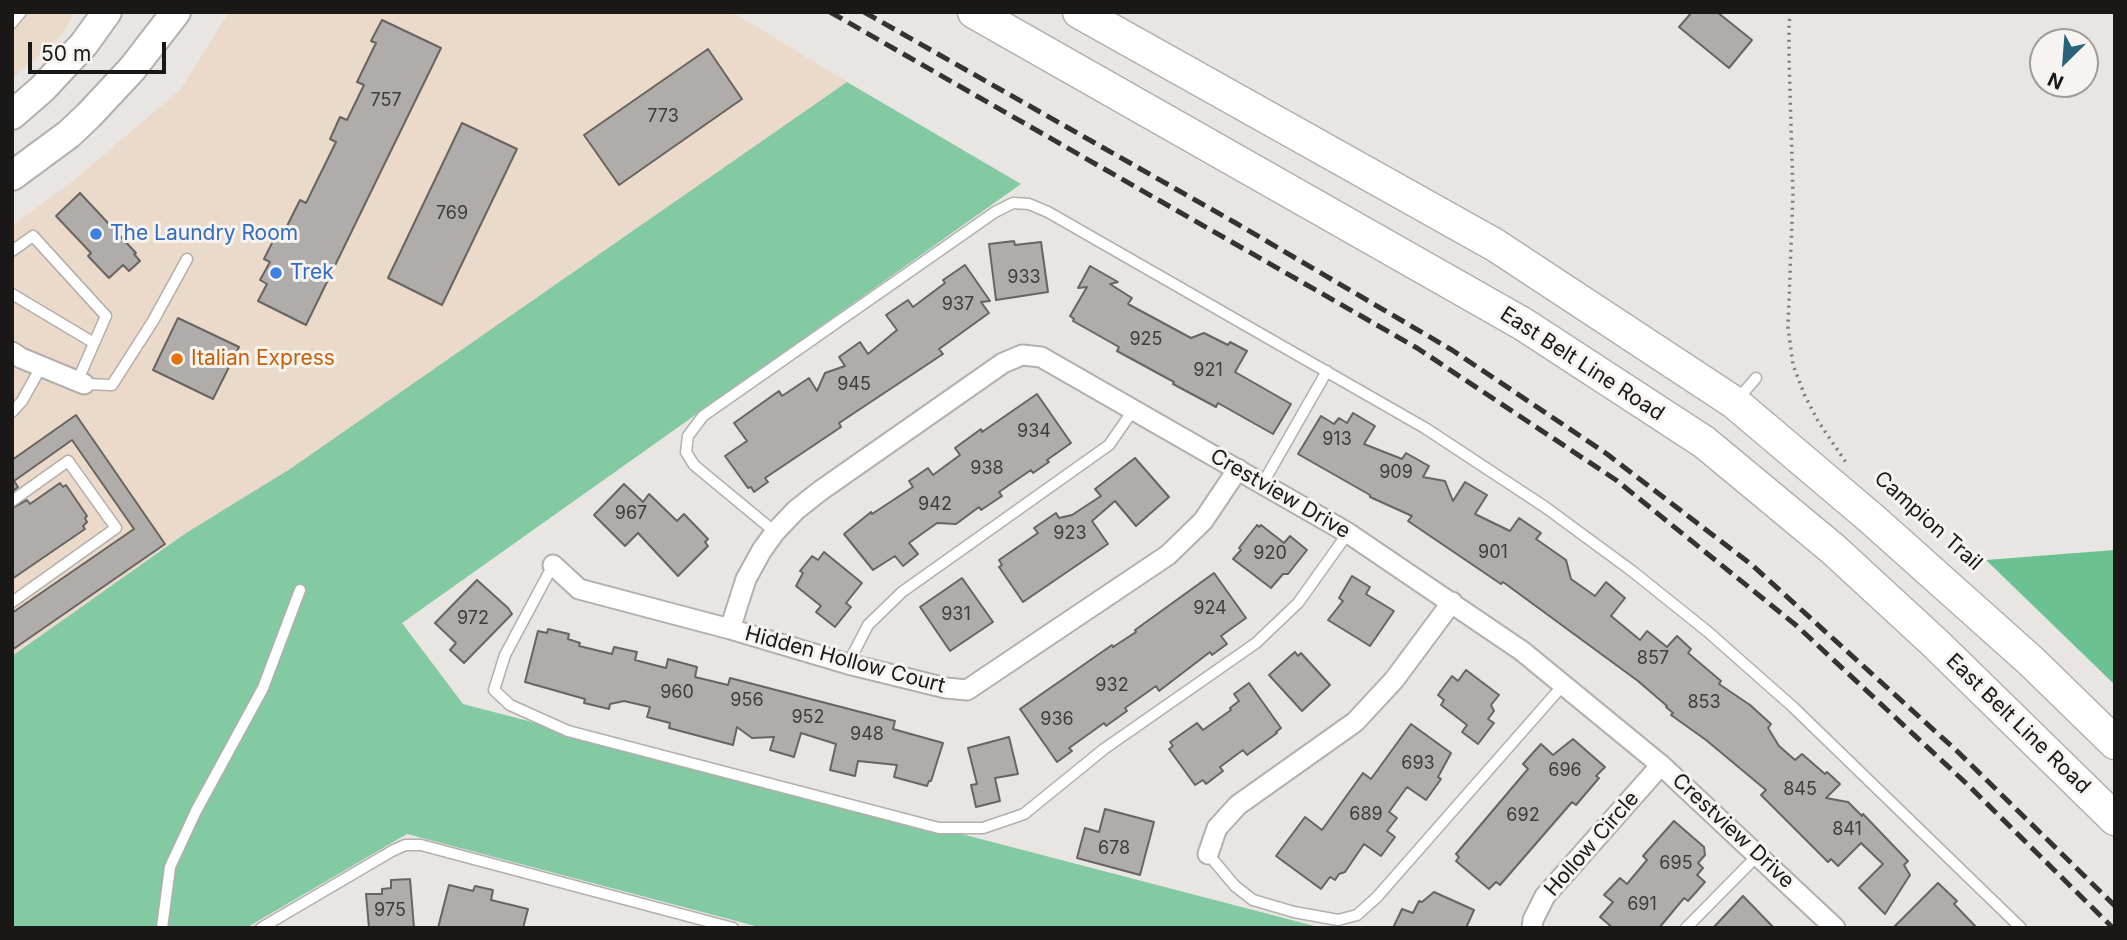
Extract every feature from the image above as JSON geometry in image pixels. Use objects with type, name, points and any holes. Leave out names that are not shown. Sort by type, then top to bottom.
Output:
[{"type":"main road","points":[[15,107],[42,89],[84,44],[107,12]]},
{"type":"main road","points":[[12,176],[69,134],[89,115],[132,69],[176,12]]},
{"type":"main road","name":"East Belt Line Road","points":[[974,12],[1523,324],[1704,442],[1833,549],[1945,653],[2115,819]]},
{"type":"main road","points":[[1079,12],[1494,245],[1735,403],[1962,599],[2115,743]]},
{"type":"main road","points":[[1704,442],[1735,403]]},
{"type":"street","points":[[12,352],[81,383]]},
{"type":"street","name":"Crestview Drive","points":[[730,629],[746,579],[775,532],[820,491],[992,370],[1022,355],[1041,357],[1348,533],[1452,602],[1564,684],[1661,765],[1835,928]]},
{"type":"street","name":"Hidden Hollow Court","points":[[553,565],[579,589],[848,664],[946,688],[967,690],[1168,555],[1203,521],[1238,469]]},
{"type":"street","points":[[1208,854],[1217,828],[1238,805],[1355,722],[1394,680],[1452,602]]},
{"type":"street","name":"Hollow Circle","points":[[1532,928],[1545,896],[1661,765]]},
{"type":"lane","points":[[12,23],[21,12]]},
{"type":"lane","points":[[775,532],[694,465],[686,452],[688,436],[703,416],[984,220],[1013,203],[1028,204],[1048,212],[1425,428],[1545,507],[1707,631],[1793,707],[2021,928]]},
{"type":"lane","points":[[12,251],[33,236],[106,316],[81,383],[112,385],[153,321],[187,260]]},
{"type":"lane","points":[[12,294],[94,343]]},
{"type":"lane","points":[[12,412],[22,401],[41,367]]},
{"type":"lane","points":[[1263,483],[1327,371]]},
{"type":"lane","points":[[1735,403],[1756,378]]},
{"type":"lane","points":[[848,664],[868,625],[902,592],[1109,445],[1134,409]]},
{"type":"lane","points":[[12,501],[68,461],[116,528],[12,602]]},
{"type":"lane","points":[[553,565],[505,654],[494,690],[510,705],[568,731],[939,828],[983,828],[1024,814],[1104,749],[1256,643],[1298,603],[1348,533]]},
{"type":"lane","points":[[162,928],[170,867],[196,811],[263,688],[300,590]]},
{"type":"lane","points":[[1208,854],[1234,886],[1253,900],[1294,912],[1338,920],[1357,915],[1377,897],[1564,684]]},
{"type":"lane","points":[[261,928],[405,845],[421,845],[733,928]]},
{"type":"lane","points":[[1686,928],[1759,854]]},
{"type":"path","name":"Campion Trail","points":[[1791,12],[1789,34],[1793,194],[1788,327],[1791,352],[1805,396],[1818,421],[1852,471]]},
{"type":"shaded area","points":[[12,12],[75,12],[61,35],[12,79]]},
{"type":"shaded area","points":[[229,12],[732,12],[847,82],[290,469],[186,533],[12,656],[12,226],[72,182],[181,89]]},
{"type":"green space","points":[[847,82],[1021,184],[402,623],[463,704],[1322,928],[763,928],[407,834],[246,928],[12,928],[12,656],[186,533],[290,469]]},
{"type":"green space","points":[[2115,550],[2115,685],[1986,560]]},
{"type":"building","points":[[1692,12],[1717,12],[1752,40],[1729,68],[1679,27]]},
{"type":"building","points":[[382,20],[441,48],[306,325],[258,301],[267,284],[260,280],[270,262],[264,259],[276,235],[281,238],[300,200],[306,203],[336,142],[330,139],[340,117],[347,120],[364,85],[357,82],[376,43],[371,41]]},
{"type":"building","points":[[708,49],[742,99],[619,185],[584,135]]},
{"type":"building","points":[[462,123],[517,149],[442,305],[388,278]]},
{"type":"building","name":"The Laundry Room","points":[[80,193],[136,253],[134,254],[140,261],[129,271],[123,265],[109,278],[88,256],[91,253],[56,216]]},
{"type":"building","points":[[1014,241],[1015,245],[1041,242],[1048,292],[996,300],[989,244]]},
{"type":"building","points":[[965,265],[990,301],[981,302],[989,313],[939,349],[943,354],[839,423],[841,427],[765,478],[768,482],[754,492],[751,487],[748,488],[725,456],[747,441],[734,423],[779,391],[782,396],[809,378],[817,391],[825,373],[845,366],[839,357],[860,342],[868,354],[897,330],[886,315],[908,300],[913,307],[945,283],[943,280]]},
{"type":"building","points":[[1090,266],[1118,282],[1110,284],[1132,298],[1128,304],[1191,338],[1204,333],[1247,351],[1235,372],[1291,404],[1273,434],[1218,403],[1216,407],[1173,384],[1174,382],[1117,351],[1119,347],[1073,321],[1070,316],[1087,287],[1078,288]]},
{"type":"building","points":[[178,318],[239,347],[213,399],[153,370]]},
{"type":"building","points":[[1037,394],[1071,443],[1033,473],[1031,470],[999,492],[1002,496],[981,510],[979,507],[956,524],[937,523],[909,543],[918,554],[903,566],[895,556],[873,570],[844,534],[871,512],[872,514],[913,487],[909,481],[928,468],[933,475],[960,455],[955,448]]},
{"type":"building","points":[[1353,413],[1375,426],[1364,444],[1402,459],[1406,453],[1429,466],[1423,477],[1445,481],[1453,501],[1465,482],[1487,495],[1475,514],[1510,531],[1519,518],[1541,533],[1536,539],[1566,560],[1571,579],[1595,596],[1606,582],[1625,598],[1611,616],[1640,640],[1647,631],[1667,647],[1677,636],[1691,649],[1688,653],[1721,681],[1719,684],[1750,705],[1771,724],[1768,728],[1779,746],[1795,760],[1802,754],[1840,784],[1826,798],[1848,802],[1908,861],[1904,865],[1910,875],[1885,914],[1859,888],[1883,864],[1861,843],[1838,866],[1831,859],[1828,862],[1761,795],[1766,790],[1671,715],[1673,713],[1667,706],[1638,681],[1503,582],[1501,584],[1408,521],[1412,516],[1370,497],[1298,454],[1321,416],[1334,424],[1339,418],[1347,423]]},
{"type":"building","points":[[76,415],[165,544],[12,650],[12,613],[134,529],[72,440],[14,481],[18,487],[12,492],[12,460]]},
{"type":"building","points":[[1135,458],[1169,497],[1136,526],[1115,501],[1092,521],[1108,544],[1023,602],[999,567],[1002,565],[999,560],[1038,533],[1034,528],[1056,513],[1059,518],[1072,515],[1101,496],[1095,489]]},
{"type":"building","points":[[60,483],[63,487],[66,485],[87,516],[87,522],[83,526],[85,529],[12,579],[12,508],[27,500],[30,504]]},
{"type":"building","points":[[624,484],[643,502],[649,494],[677,521],[684,514],[708,539],[705,542],[708,546],[678,576],[638,533],[625,546],[594,515]]},
{"type":"building","points":[[1257,525],[1261,525],[1284,543],[1290,536],[1307,550],[1288,574],[1283,574],[1271,588],[1233,559]]},
{"type":"building","points":[[824,552],[862,583],[846,603],[851,607],[835,627],[816,612],[821,606],[796,586],[803,573],[800,571],[812,556],[818,560]]},
{"type":"building","points":[[1214,573],[1246,618],[1221,636],[1227,644],[1212,655],[1210,652],[1159,691],[1156,686],[1125,708],[1127,711],[1106,726],[1104,723],[1069,748],[1072,751],[1057,762],[1020,709],[1112,645],[1113,647],[1136,632],[1135,630]]},
{"type":"building","points":[[1352,576],[1370,587],[1366,594],[1394,611],[1370,646],[1328,620],[1343,601],[1339,598]]},
{"type":"building","points":[[962,578],[993,622],[950,651],[920,607]]},
{"type":"building","points":[[477,580],[512,614],[464,663],[450,650],[456,643],[435,623]]},
{"type":"building","points":[[548,629],[569,634],[568,639],[580,643],[579,646],[612,654],[614,647],[637,652],[635,660],[666,668],[668,659],[697,667],[695,677],[728,685],[730,678],[895,721],[893,729],[943,743],[931,781],[927,786],[894,777],[897,765],[858,761],[855,776],[830,770],[836,744],[801,733],[794,757],[770,750],[774,737],[752,738],[737,727],[733,745],[669,728],[670,723],[647,717],[650,707],[624,701],[610,704],[609,709],[584,703],[585,699],[525,682],[538,631],[547,633]]},
{"type":"building","points":[[1295,652],[1298,656],[1301,653],[1330,685],[1302,711],[1269,675]]},
{"type":"building","points":[[1466,670],[1499,695],[1491,705],[1494,711],[1488,719],[1494,723],[1478,744],[1462,732],[1467,725],[1441,705],[1444,700],[1438,695],[1452,676],[1458,681]]},
{"type":"building","points":[[1249,683],[1281,728],[1247,755],[1243,750],[1220,767],[1223,771],[1206,784],[1203,780],[1195,785],[1169,749],[1173,746],[1170,742],[1197,723],[1203,730],[1231,710],[1239,701],[1234,694]]},
{"type":"building","points":[[1411,724],[1451,753],[1438,777],[1441,779],[1426,800],[1407,787],[1389,812],[1397,818],[1387,831],[1395,837],[1381,856],[1364,844],[1345,872],[1339,874],[1335,880],[1330,877],[1321,889],[1276,856],[1305,817],[1322,830],[1363,773],[1371,779]]},
{"type":"building","points":[[1009,737],[1018,774],[995,778],[1000,801],[976,807],[971,785],[977,784],[968,748]]},
{"type":"building","points":[[1573,739],[1605,767],[1596,776],[1599,778],[1576,805],[1572,802],[1500,885],[1496,882],[1489,889],[1456,861],[1459,857],[1456,854],[1528,769],[1523,764],[1541,744],[1553,755]]},
{"type":"building","points":[[1105,809],[1154,822],[1140,875],[1077,858],[1085,828],[1099,832]]},
{"type":"building","points":[[1674,821],[1704,847],[1705,855],[1698,863],[1703,868],[1697,875],[1705,882],[1688,901],[1684,898],[1659,928],[1613,928],[1600,917],[1613,902],[1604,895],[1620,878],[1627,884],[1647,860],[1643,856]]},
{"type":"building","points":[[410,879],[414,928],[369,928],[366,894],[382,894],[382,889],[391,888],[391,880]]},
{"type":"building","points":[[1938,883],[1957,901],[1954,904],[1977,928],[1893,928]]},
{"type":"building","points":[[449,885],[473,891],[475,886],[493,890],[491,900],[528,909],[523,928],[438,928]]},
{"type":"building","points":[[1434,892],[1474,910],[1466,928],[1393,928],[1402,909],[1413,913],[1419,901],[1422,902]]},
{"type":"building","points":[[1743,896],[1774,928],[1713,928]]},
{"type":"railway","points":[[830,12],[1417,348],[1616,480],[1797,626],[1968,785],[2113,928]]},
{"type":"railway","points":[[864,12],[1234,222],[1452,350],[1607,454],[1752,565],[1958,752],[2115,906]]},
{"type":"place","name":"The Laundry Room","points":[[96,234]]},
{"type":"place","name":"Trek","points":[[276,273]]},
{"type":"place","name":"Italian Express","points":[[177,359]]}]
